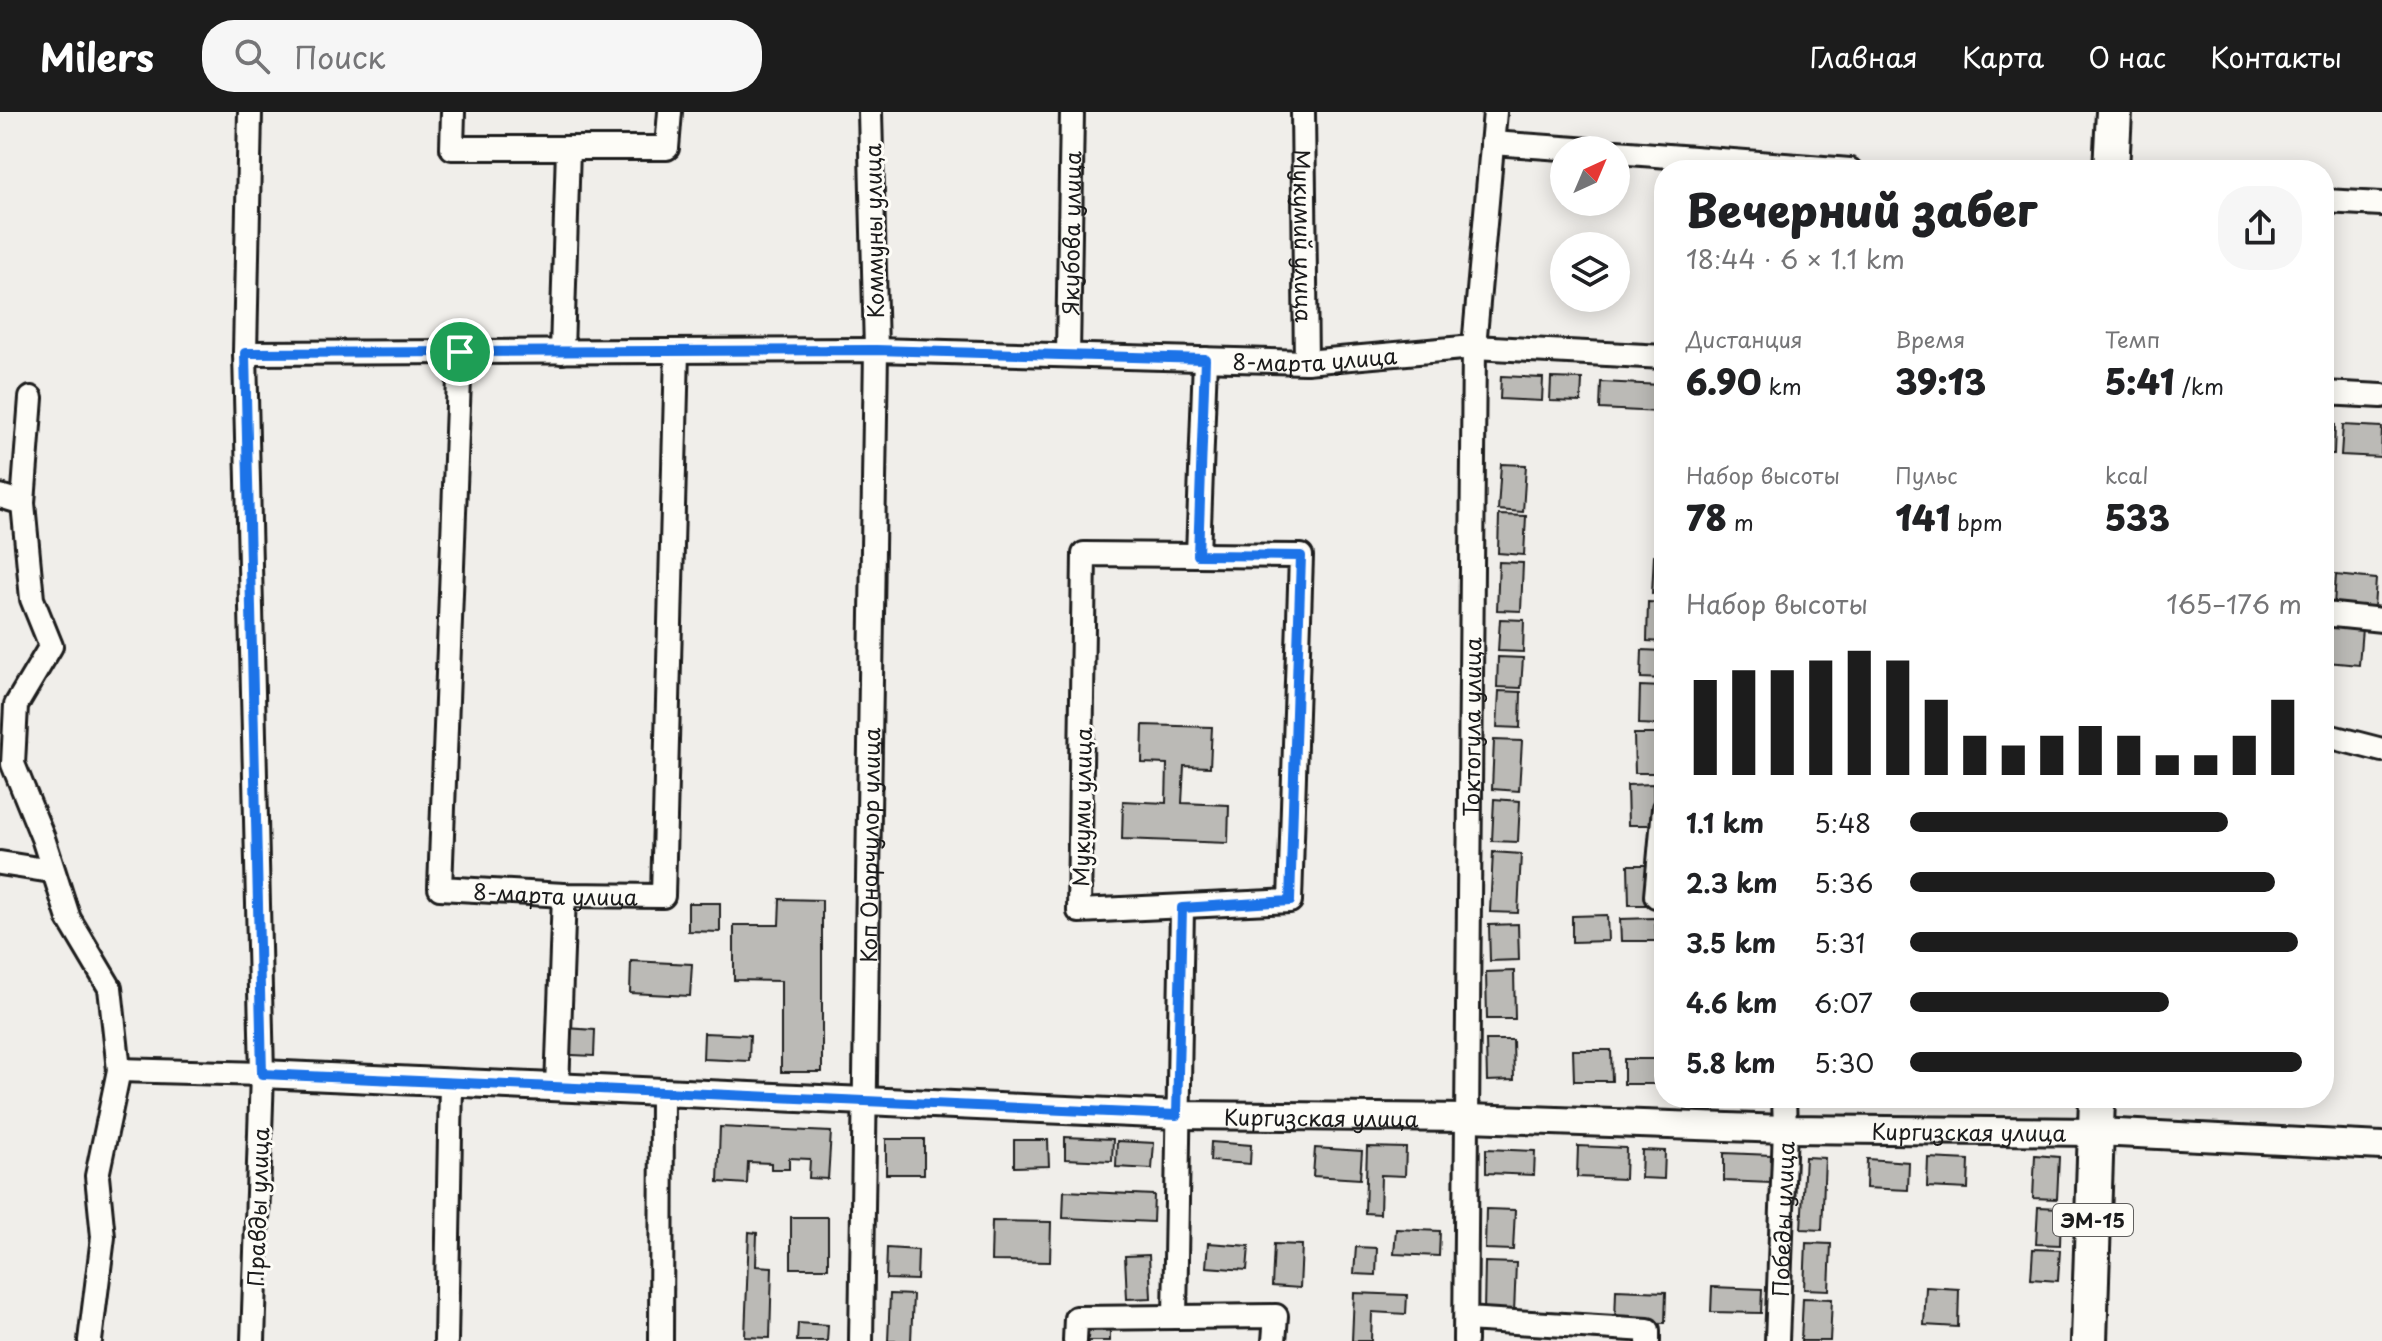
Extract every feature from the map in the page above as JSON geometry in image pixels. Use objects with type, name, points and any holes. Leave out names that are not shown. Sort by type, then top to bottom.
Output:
[{"type":"main road","points":[[2112,160],[2114,112]]},
{"type":"main road","name":"ЭМ-15","points":[[2089,1341],[2097,1108]]},
{"type":"street","name":"Правды улица","points":[[250,112],[245,353],[262,1074],[253,1341]]},
{"type":"street","points":[[453,112],[452,148],[667,148],[670,112]]},
{"type":"street","name":"Коммуны улица","points":[[870,112],[876,350]]},
{"type":"street","name":"Якубова улица","points":[[1068,355],[1072,112]]},
{"type":"street","name":"Мукумий улица","points":[[1303,112],[1306,362]]},
{"type":"street","name":"Токтогула улица","points":[[1466,1330],[1474,347],[1495,112]]},
{"type":"street","points":[[1492,143],[1550,147]]},
{"type":"street","points":[[562,352],[568,148]]},
{"type":"street","points":[[1630,153],[1720,160]]},
{"type":"street","points":[[2334,202],[2382,204]]},
{"type":"street","name":"8-марта улица","points":[[245,353],[876,350],[1306,362],[1474,347],[1654,356]]},
{"type":"street","name":"Коп Онорчулор улица","points":[[861,1341],[876,350]]},
{"type":"street","name":"8-марта улица","points":[[460,352],[440,888],[564,895],[663,896],[677,351]]},
{"type":"street","points":[[1198,555],[1205,359]]},
{"type":"street","points":[[2334,394],[2382,396]]},
{"type":"street","points":[[31,398],[23,503],[32,599],[51,646],[8,703],[13,764],[43,838],[51,871],[69,919],[110,988],[119,1070],[97,1176],[103,1237],[90,1341]]},
{"type":"street","points":[[0,496],[23,503]]},
{"type":"street","name":"Мукуми улица","points":[[1084,554],[1198,555],[1301,556],[1290,901],[1079,911],[1084,554]]},
{"type":"street","points":[[2334,615],[2382,620]]},
{"type":"street","points":[[2334,738],[2382,750]]},
{"type":"street","points":[[0,863],[51,871]]},
{"type":"street","points":[[557,1088],[564,895]]},
{"type":"street","points":[[1175,1317],[1182,908]]},
{"type":"street","points":[[119,1070],[262,1074]]},
{"type":"street","name":"Киргизская улица","points":[[262,1074],[1177,1115],[1468,1118],[1785,1129],[2097,1132],[2382,1146]]},
{"type":"street","points":[[446,1341],[451,1083]]},
{"type":"street","points":[[661,1341],[662,1093]]},
{"type":"street","name":"Победы улица","points":[[1777,1341],[1784,1108]]},
{"type":"street","points":[[1075,1341],[1076,1318],[1276,1316],[1274,1341]]},
{"type":"street","points":[[1466,1330],[1648,1330],[1648,1341]]},
{"type":"building","points":[[1501,376],[1543,378],[1542,401],[1500,399]]},
{"type":"building","points":[[1551,378],[1582,379],[1581,402],[1550,401]]},
{"type":"building","points":[[1601,382],[1654,385],[1654,412],[1600,409]]},
{"type":"building","points":[[2343,425],[2382,427],[2381,457],[2341,455]]},
{"type":"building","points":[[1501,464],[1526,465],[1523,512],[1498,510]]},
{"type":"building","points":[[1499,515],[1526,516],[1524,555],[1498,553]]},
{"type":"building","points":[[1499,562],[1523,563],[1521,611],[1497,610]]},
{"type":"building","points":[[2336,575],[2376,579],[2374,608],[2334,605]]},
{"type":"building","points":[[1648,602],[1654,602],[1654,641],[1647,641]]},
{"type":"building","points":[[1500,619],[1524,620],[1523,652],[1498,651]]},
{"type":"building","points":[[2334,625],[2362,628],[2359,665],[2334,663]]},
{"type":"building","points":[[1642,650],[1654,651],[1654,679],[1641,678]]},
{"type":"building","points":[[1498,657],[1523,658],[1521,688],[1497,687]]},
{"type":"building","points":[[1640,686],[1654,687],[1654,725],[1639,724]]},
{"type":"building","points":[[1499,691],[1521,692],[1520,728],[1497,727]]},
{"type":"building","points":[[1143,725],[1212,727],[1210,767],[1184,766],[1182,803],[1229,805],[1228,843],[1122,839],[1123,801],[1166,803],[1167,764],[1142,763]]},
{"type":"building","points":[[1634,734],[1654,734],[1654,773],[1635,773]]},
{"type":"building","points":[[1494,740],[1522,741],[1519,791],[1492,789]]},
{"type":"building","points":[[1653,784],[1654,825],[1628,825],[1627,785]]},
{"type":"building","points":[[1494,799],[1520,801],[1518,842],[1492,841]]},
{"type":"building","points":[[1493,852],[1521,854],[1518,913],[1490,912]]},
{"type":"building","points":[[1628,865],[1652,865],[1653,905],[1629,905]]},
{"type":"building","points":[[780,899],[822,900],[822,1072],[781,1072],[781,981],[734,980],[734,925],[779,925]]},
{"type":"building","points":[[688,903],[720,903],[720,932],[688,931]]},
{"type":"building","points":[[1607,915],[1608,941],[1572,942],[1572,916]]},
{"type":"building","points":[[1654,918],[1654,941],[1621,941],[1620,919]]},
{"type":"building","points":[[1518,924],[1519,960],[1490,961],[1489,925]]},
{"type":"building","points":[[631,961],[692,964],[690,996],[630,993]]},
{"type":"building","points":[[1514,971],[1515,1019],[1487,1019],[1486,972]]},
{"type":"building","points":[[550,1027],[595,1030],[594,1056],[549,1054]]},
{"type":"building","points":[[704,1033],[750,1035],[749,1061],[703,1059]]},
{"type":"building","points":[[1486,1040],[1513,1040],[1514,1080],[1487,1081]]},
{"type":"building","points":[[1573,1050],[1611,1050],[1612,1081],[1574,1081]]},
{"type":"building","points":[[1624,1059],[1654,1059],[1654,1084],[1624,1084]]},
{"type":"building","points":[[720,1127],[831,1132],[828,1179],[809,1178],[810,1159],[789,1158],[789,1169],[771,1169],[771,1163],[748,1162],[747,1184],[718,1182]]},
{"type":"building","points":[[1065,1137],[1113,1139],[1112,1161],[1065,1159]]},
{"type":"building","points":[[886,1139],[924,1139],[924,1174],[886,1174]]},
{"type":"building","points":[[1014,1140],[1048,1140],[1049,1166],[1014,1167]]},
{"type":"building","points":[[1117,1141],[1154,1143],[1152,1169],[1116,1167]]},
{"type":"building","points":[[1211,1142],[1251,1145],[1250,1164],[1210,1161]]},
{"type":"building","points":[[1578,1146],[1626,1148],[1625,1179],[1577,1177]]},
{"type":"building","points":[[1367,1147],[1406,1148],[1405,1176],[1381,1175],[1380,1214],[1365,1213]]},
{"type":"building","points":[[1315,1148],[1362,1151],[1360,1179],[1313,1176]]},
{"type":"building","points":[[1486,1149],[1535,1151],[1534,1175],[1486,1173]]},
{"type":"building","points":[[1642,1150],[1665,1151],[1664,1179],[1641,1178]]},
{"type":"building","points":[[1724,1153],[1772,1155],[1771,1183],[1724,1181]]},
{"type":"building","points":[[2035,1155],[2059,1157],[2057,1199],[2033,1198]]},
{"type":"building","points":[[1805,1157],[1825,1158],[1822,1230],[1801,1229]]},
{"type":"building","points":[[1928,1158],[1969,1160],[1968,1189],[1927,1187]]},
{"type":"building","points":[[1867,1159],[1909,1162],[1908,1190],[1866,1188]]},
{"type":"building","points":[[1064,1191],[1154,1195],[1153,1222],[1063,1218]]},
{"type":"building","points":[[2038,1207],[2061,1208],[2060,1245],[2036,1244]]},
{"type":"building","points":[[1486,1209],[1515,1210],[1513,1250],[1485,1249]]},
{"type":"building","points":[[791,1217],[828,1217],[828,1268],[791,1268]]},
{"type":"building","points":[[992,1221],[1051,1222],[1050,1262],[991,1261]]},
{"type":"building","points":[[1396,1229],[1440,1231],[1439,1256],[1394,1254]]},
{"type":"building","points":[[749,1232],[757,1233],[756,1266],[772,1267],[770,1338],[745,1337]]},
{"type":"building","points":[[1208,1243],[1249,1246],[1247,1270],[1206,1267]]},
{"type":"building","points":[[1806,1243],[1831,1244],[1829,1290],[1804,1289]]},
{"type":"building","points":[[1274,1244],[1302,1245],[1300,1288],[1272,1286]]},
{"type":"building","points":[[1356,1247],[1377,1248],[1376,1275],[1354,1274]]},
{"type":"building","points":[[887,1248],[918,1250],[917,1280],[886,1279]]},
{"type":"building","points":[[2033,1249],[2060,1250],[2058,1281],[2031,1279]]},
{"type":"building","points":[[1149,1255],[1151,1298],[1127,1299],[1125,1256]]},
{"type":"building","points":[[1485,1262],[1516,1263],[1514,1313],[1484,1312]]},
{"type":"building","points":[[1712,1287],[1762,1289],[1761,1313],[1711,1312]]},
{"type":"building","points":[[1926,1287],[1959,1289],[1958,1327],[1924,1325]]},
{"type":"building","points":[[1616,1290],[1666,1292],[1665,1323],[1615,1322]]},
{"type":"building","points":[[1354,1293],[1407,1295],[1406,1314],[1372,1312],[1371,1341],[1352,1341]]},
{"type":"building","points":[[890,1294],[913,1295],[911,1341],[888,1341]]},
{"type":"building","points":[[1803,1298],[1832,1299],[1830,1341],[1801,1341]]},
{"type":"building","points":[[798,1323],[828,1325],[827,1341],[797,1341]]},
{"type":"building","points":[[1085,1328],[1110,1330],[1110,1341],[1084,1341]]},
{"type":"route","points":[[876,350],[1205,359],[1198,555],[1301,556],[1290,901],[1182,908],[1177,1115],[262,1074],[245,353],[460,352],[876,350]]}]
